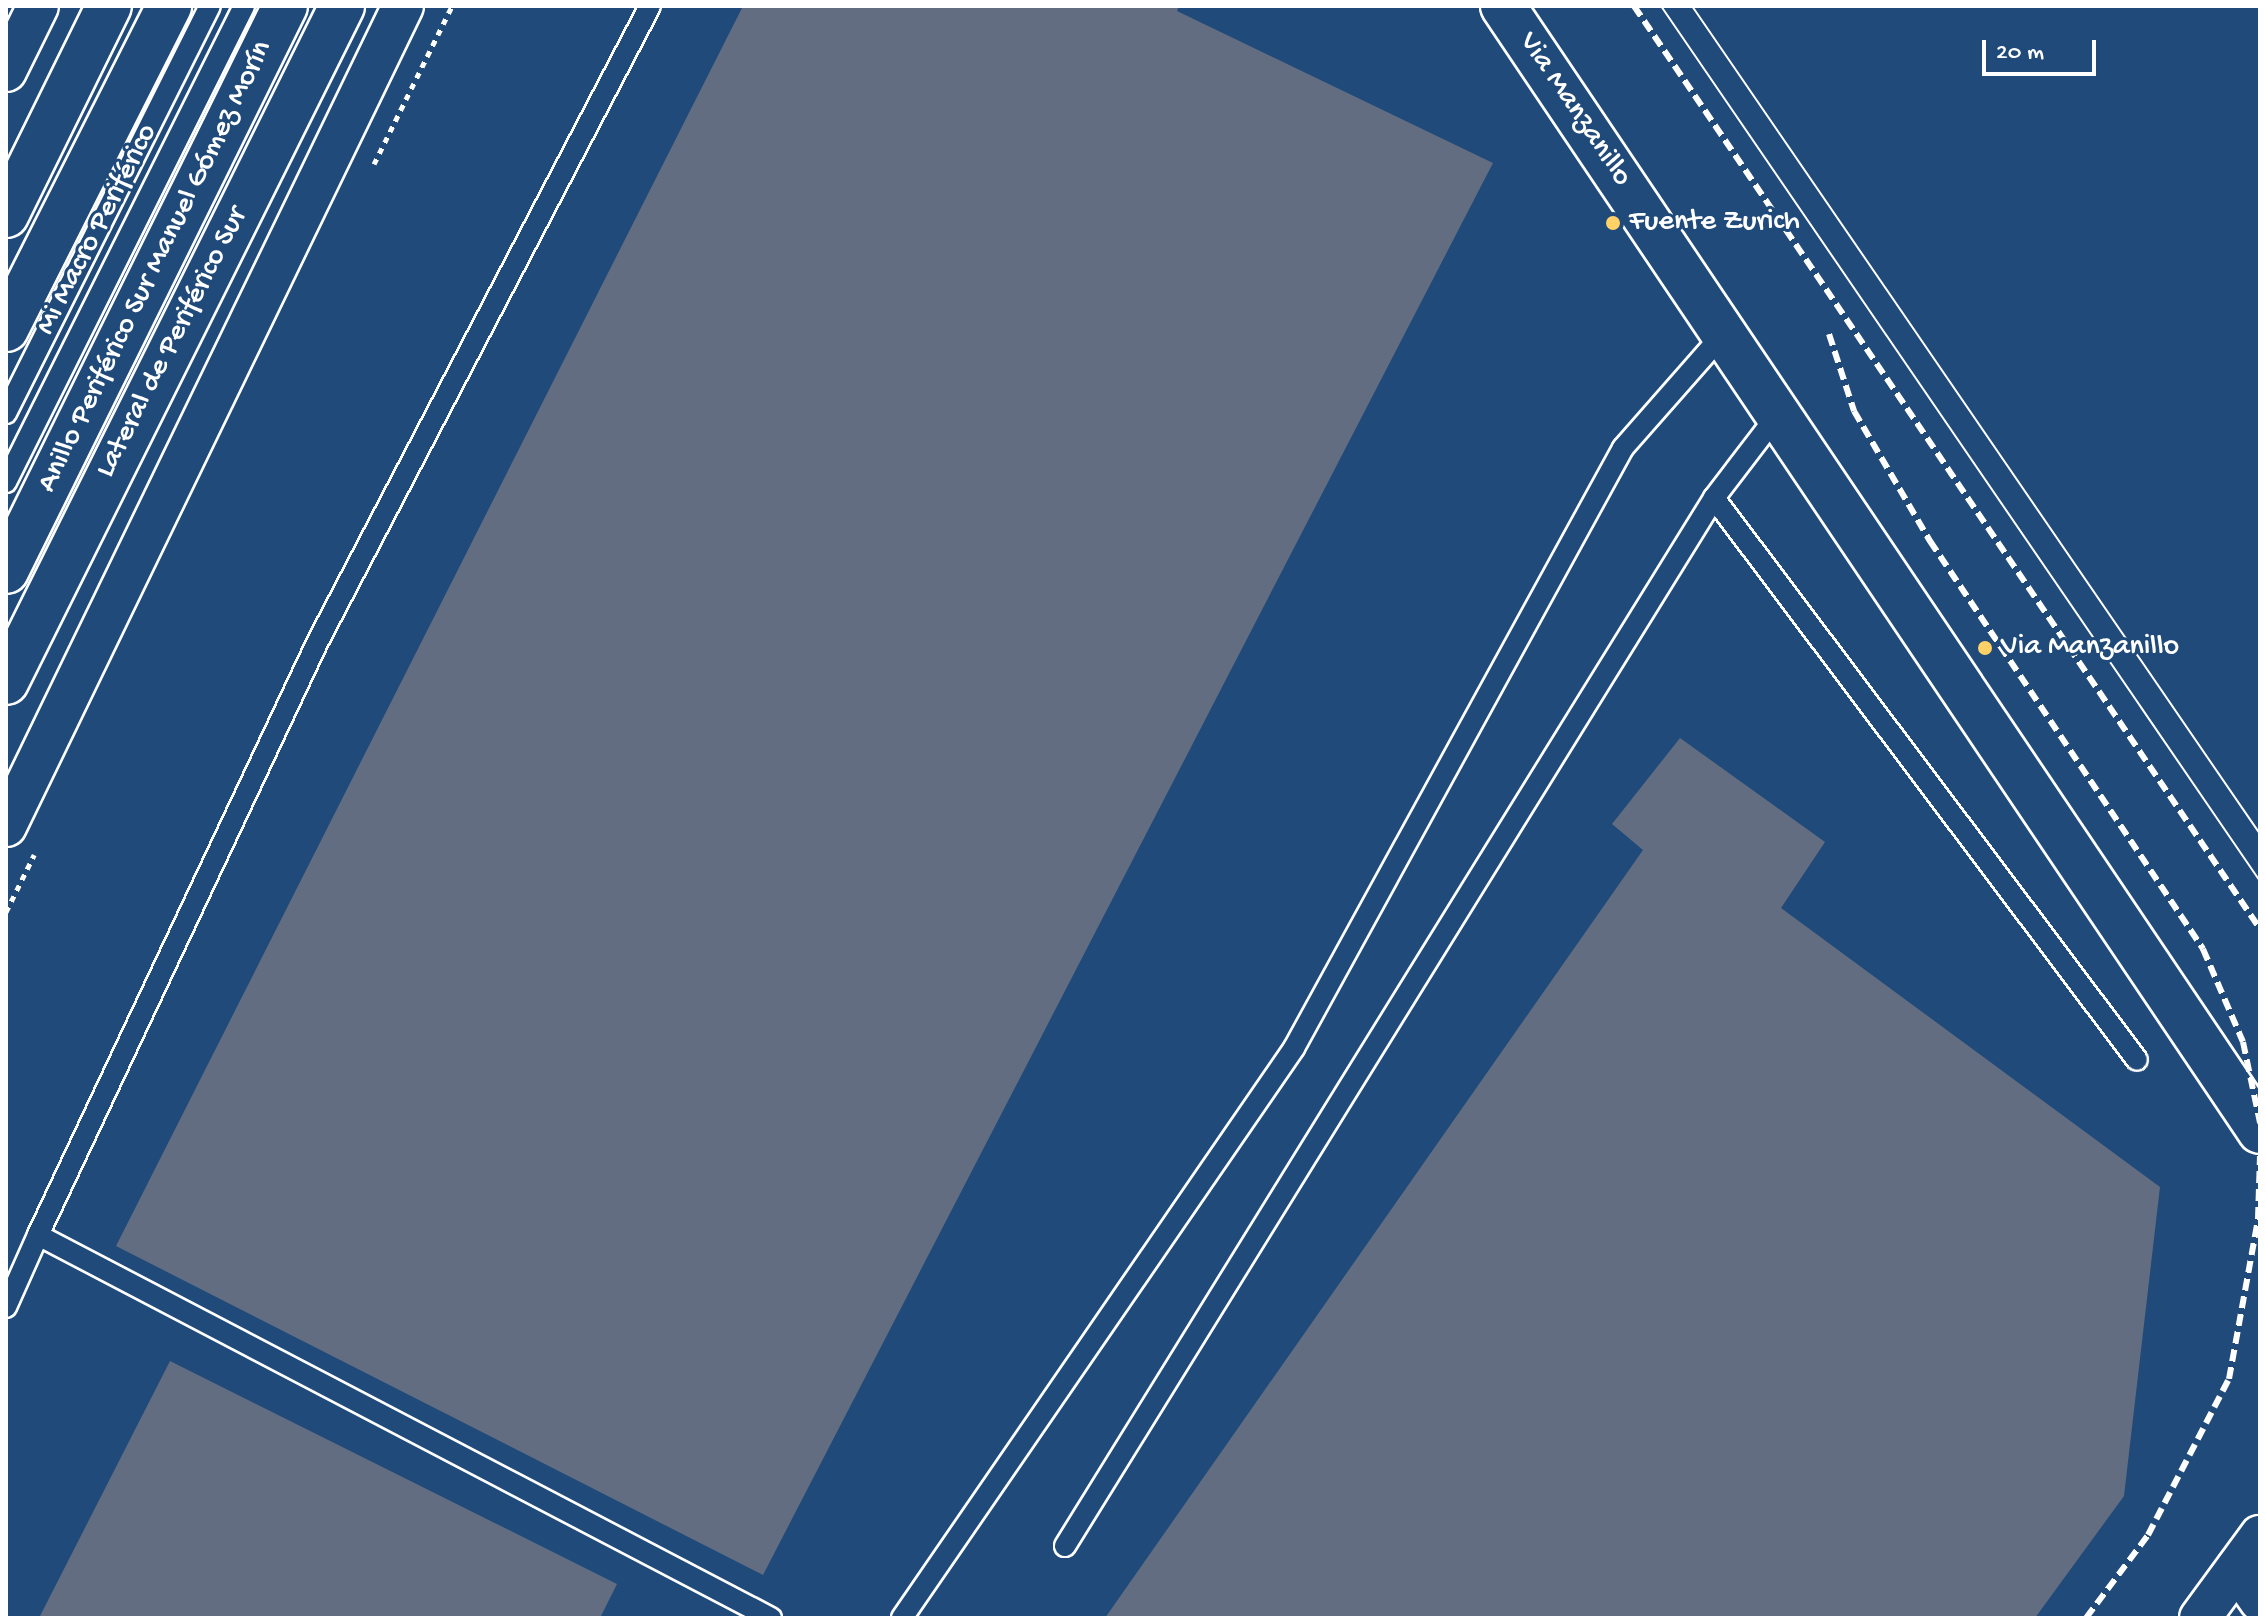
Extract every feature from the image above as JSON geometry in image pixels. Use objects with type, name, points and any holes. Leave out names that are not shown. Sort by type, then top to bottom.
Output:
[{"type":"main road","points":[[6,215],[109,6]]},
{"type":"main road","points":[[6,329],[169,6]]},
{"type":"main road","name":"Anillo Periférico Sur Manuel Gómez Morín","points":[[6,571],[285,6]]},
{"type":"main road","name":"Lateral de Periférico Sur","points":[[6,682],[342,6]]},
{"type":"main road","name":"Via Manzanillo","points":[[1503,6],[2260,1131]]},
{"type":"street","points":[[6,71],[38,6]]},
{"type":"street","points":[[6,826],[403,6]]},
{"type":"street","points":[[2249,1552],[2260,1601]]},
{"type":"street","points":[[2200,1618],[2249,1552]]},
{"type":"lane","name":"Mi Macro Periférico","points":[[6,413],[210,6]]},
{"type":"lane","name":"Mi Macro Periférico","points":[[6,482],[244,6]]},
{"type":"lane","points":[[6,1307],[318,641],[650,6]]},
{"type":"lane","points":[[902,1618],[1294,1048],[1623,448],[1725,332]]},
{"type":"lane","points":[[1065,1546],[1714,498],[1779,413]]},
{"type":"lane","points":[[1714,498],[2137,1060]]},
{"type":"lane","points":[[38,1235],[771,1618]]},
{"type":"building","points":[[743,6],[1179,6],[1177,11],[1493,163],[763,1575],[116,1246]]},
{"type":"building","points":[[1680,738],[1825,842],[1781,908],[2160,1187],[2124,1496],[2035,1618],[1105,1618],[1643,850],[1612,824]]},
{"type":"building","points":[[170,1361],[617,1584],[600,1618],[39,1618]]},
{"type":"tram line","points":[[1661,6],[2260,881]]},
{"type":"tram line","points":[[1692,6],[2260,834]]},
{"type":"railway","points":[[1634,6],[2260,929]]},
{"type":"railway","points":[[1829,334],[1854,411],[1930,541],[2203,949],[2243,1042],[2260,1123]]},
{"type":"railway","points":[[2086,1618],[2148,1535],[2229,1379],[2258,1219],[2260,1156]]},
{"type":"place","name":"Fuente Zurich","points":[[1613,223]]},
{"type":"place","name":"Via Manzanillo","points":[[1985,648]]}]
